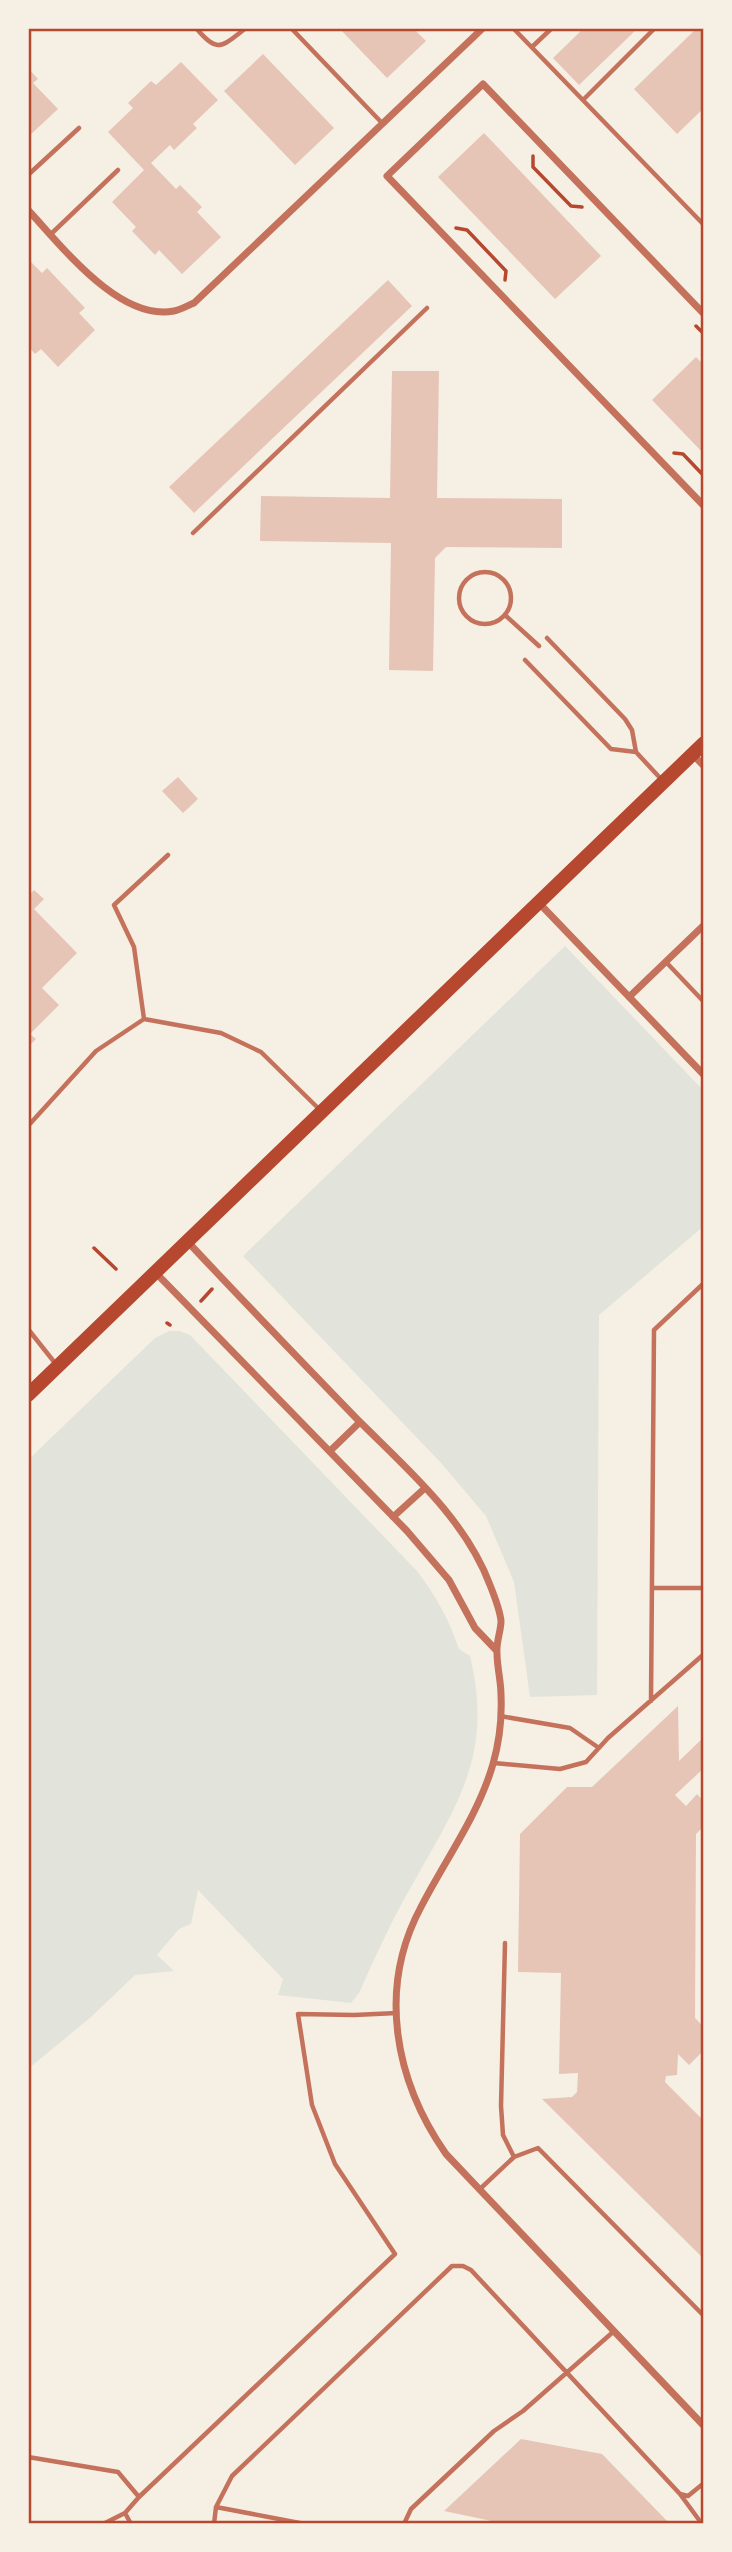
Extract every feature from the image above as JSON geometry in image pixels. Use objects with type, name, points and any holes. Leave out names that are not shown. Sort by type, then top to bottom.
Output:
[{"type":"main road","points":[[28,1395],[704,743]]},
{"type":"street","points":[[28,210],[94,280],[124,301],[143,310],[173,312],[194,303],[483,28]]},
{"type":"street","points":[[704,314],[483,84],[387,176],[704,506]]},
{"type":"street","points":[[692,754],[704,766]]},
{"type":"street","points":[[539,903],[704,1075]]},
{"type":"street","points":[[629,997],[704,925]]},
{"type":"street","points":[[187,1241],[425,1489],[470,1546],[490,1584],[501,1620],[496,1650],[502,1696],[494,1763],[469,1822],[419,1909],[409,1932],[399,1975],[397,2013],[404,2072],[421,2115],[446,2154],[704,2426]]},
{"type":"street","points":[[155,1272],[393,1517],[449,1580],[475,1628],[496,1650]]},
{"type":"street","points":[[330,1451],[360,1422]]},
{"type":"street","points":[[393,1517],[425,1489]]},
{"type":"lane","points":[[196,28],[215,46],[222,45],[246,28]]},
{"type":"lane","points":[[291,28],[382,123]]},
{"type":"lane","points":[[513,28],[704,225]]},
{"type":"lane","points":[[532,47],[552,28]]},
{"type":"lane","points":[[583,100],[655,28]]},
{"type":"lane","points":[[28,175],[79,128]]},
{"type":"lane","points":[[51,234],[118,170]]},
{"type":"lane","points":[[193,533],[427,308]]},
{"type":"lane","points":[[480,573],[498,576],[509,589],[511,598],[505,615],[492,624],[469,618],[464,612],[460,597],[465,582],[480,573]]},
{"type":"lane","points":[[505,615],[539,646]]},
{"type":"lane","points":[[547,638],[625,719],[632,730],[636,751],[664,782]]},
{"type":"lane","points":[[525,660],[611,750],[636,751]]},
{"type":"lane","points":[[144,1019],[134,947],[114,905],[168,855]]},
{"type":"lane","points":[[666,962],[704,1002]]},
{"type":"lane","points":[[28,1126],[96,1051],[144,1019],[220,1033],[261,1052],[322,1112]]},
{"type":"lane","points":[[651,1701],[654,1331],[704,1283]]},
{"type":"lane","points":[[28,1329],[58,1366]]},
{"type":"lane","points":[[652,1588],[704,1588]]},
{"type":"lane","points":[[494,1763],[560,1769],[586,1762],[704,1654]]},
{"type":"lane","points":[[500,1716],[570,1728],[599,1748]]},
{"type":"lane","points":[[505,1943],[501,2106],[503,2135],[514,2157]]},
{"type":"lane","points":[[103,2524],[125,2513],[395,2253],[335,2164],[312,2105],[298,2014],[397,2013]]},
{"type":"lane","points":[[479,2190],[514,2157],[538,2148],[704,2316]]},
{"type":"lane","points":[[214,2524],[216,2507],[232,2476],[452,2266],[463,2266],[471,2270],[680,2494],[702,2524]]},
{"type":"lane","points":[[404,2524],[411,2509],[494,2431],[523,2411],[613,2332]]},
{"type":"lane","points":[[28,2457],[118,2472],[139,2497]]},
{"type":"lane","points":[[680,2494],[688,2496],[704,2483]]},
{"type":"lane","points":[[216,2507],[305,2524]]},
{"type":"lane","points":[[125,2513],[131,2524]]},
{"type":"path","points":[[94,1248],[116,1269]]},
{"type":"path","points":[[201,1302],[214,1287]]},
{"type":"shaded area","points":[[565,946],[704,1091],[704,1226],[599,1315],[597,1695],[530,1697],[514,1582],[486,1516],[442,1464],[243,1256]]},
{"type":"shaded area","points":[[169,1331],[190,1335],[424,1580],[446,1618],[459,1649],[470,1656],[476,1691],[474,1751],[456,1804],[397,1913],[359,1993],[351,2003],[278,1995],[283,1979],[198,1890],[191,1924],[179,1929],[157,1955],[174,1971],[135,1975],[91,2017],[28,2069],[28,1460],[155,1338]]},
{"type":"building","points":[[339,28],[413,28],[426,41],[387,78]]},
{"type":"building","points":[[584,28],[638,28],[579,85],[553,58]]},
{"type":"building","points":[[697,28],[704,28],[704,108],[677,134],[634,89]]},
{"type":"building","points":[[263,54],[334,128],[295,165],[224,91]]},
{"type":"building","points":[[181,62],[218,100],[193,124],[197,128],[174,150],[170,145],[151,163],[176,189],[180,185],[202,207],[197,212],[221,237],[182,274],[159,250],[155,255],[132,231],[136,227],[112,202],[144,170],[108,132],[133,108],[128,103],[151,81],[156,85]]},
{"type":"building","points":[[28,68],[38,79],[33,83],[58,109],[28,137]]},
{"type":"building","points":[[484,133],[601,256],[555,299],[438,177]]},
{"type":"building","points":[[28,259],[42,273],[47,268],[85,308],[79,313],[95,330],[58,367],[41,349],[35,354],[28,346]]},
{"type":"building","points":[[388,280],[412,306],[194,513],[169,487]]},
{"type":"building","points":[[696,357],[704,365],[704,454],[652,400]]},
{"type":"building","points":[[392,371],[439,371],[437,498],[562,499],[562,548],[446,547],[435,558],[433,671],[389,670],[391,543],[260,541],[261,496],[390,498]]},
{"type":"building","points":[[178,777],[198,799],[183,813],[162,791]]},
{"type":"building","points":[[34,890],[44,899],[34,909],[77,953],[42,988],[59,1005],[30,1034],[36,1039],[28,1047],[28,896]]},
{"type":"building","points":[[678,1706],[679,1761],[704,1737],[704,1768],[675,1795],[686,1806],[697,1794],[704,1802],[704,1826],[696,1834],[695,2018],[704,2027],[704,2050],[689,2065],[678,2054],[677,2075],[666,2076],[665,2082],[704,2121],[704,2259],[542,2099],[572,2097],[577,2092],[578,2073],[559,2074],[561,1973],[518,1972],[520,1834],[567,1787],[592,1787]]},
{"type":"building","points":[[521,2439],[602,2454],[670,2524],[506,2524],[444,2511]]}]
